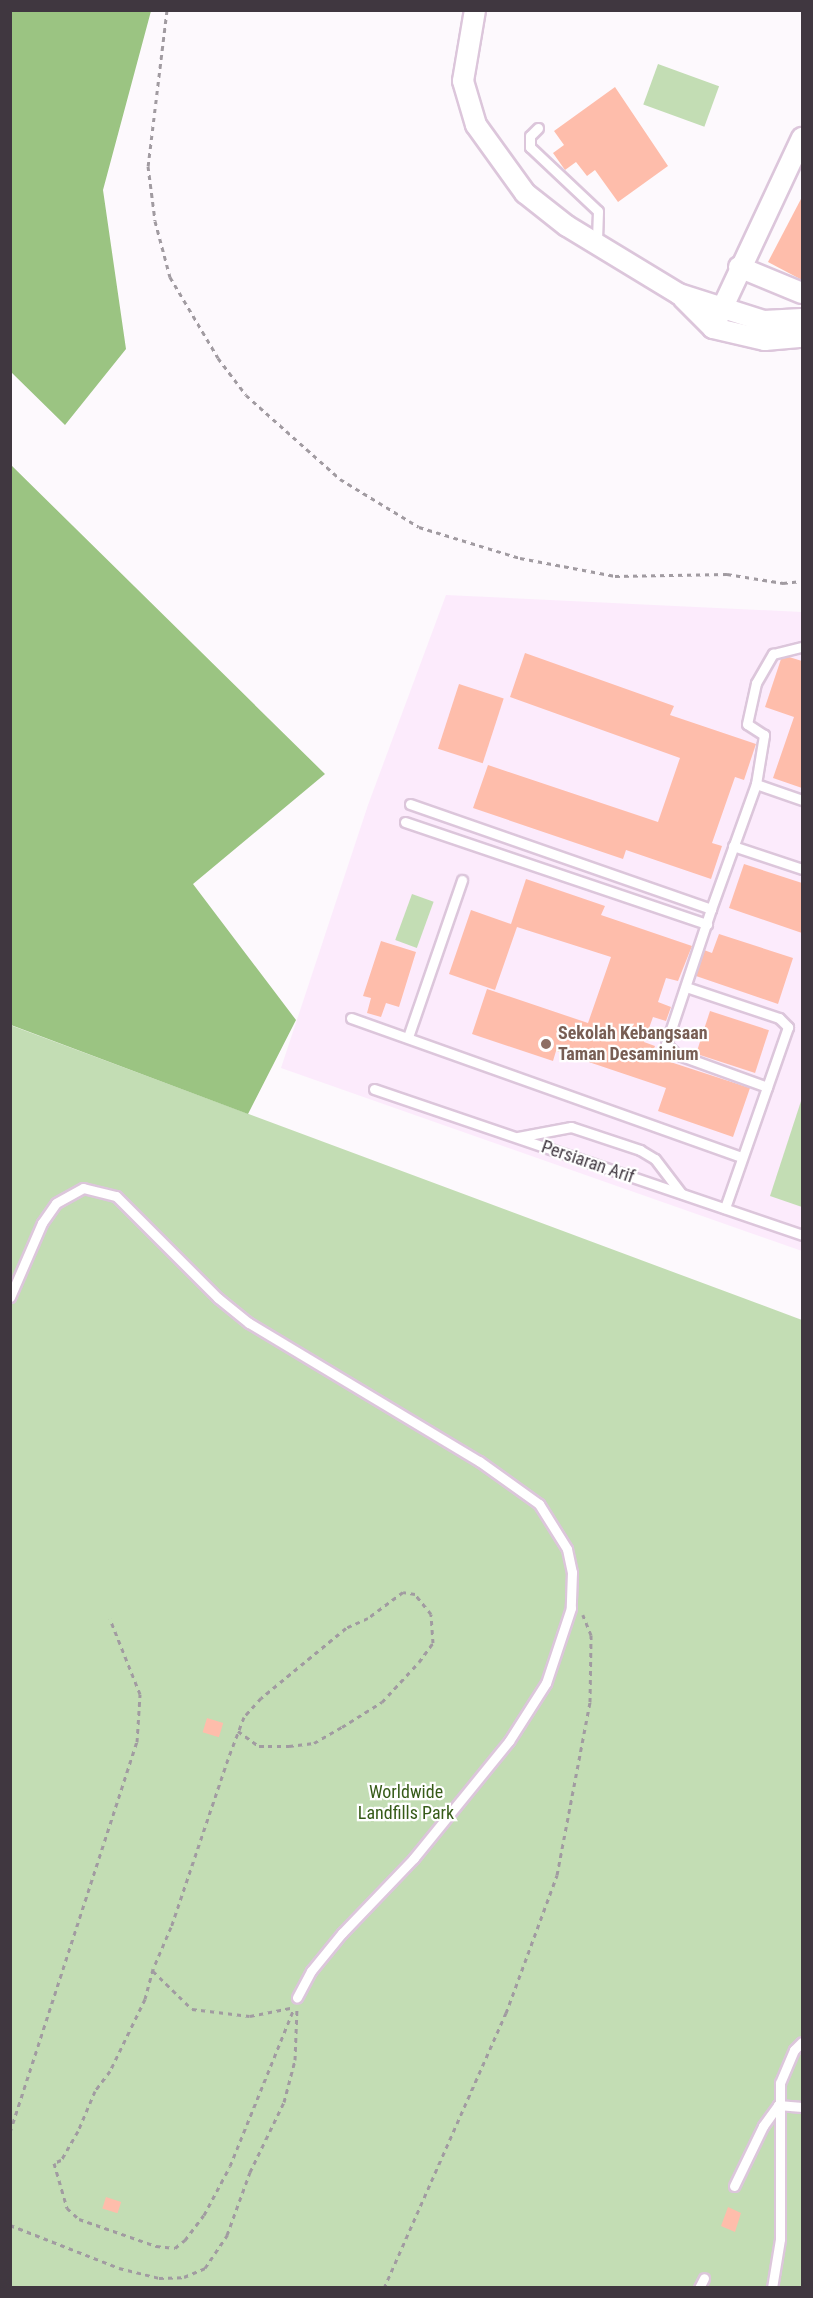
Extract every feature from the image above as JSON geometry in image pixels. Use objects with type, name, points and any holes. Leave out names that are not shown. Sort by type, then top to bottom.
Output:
[{"type":"street","points":[[476,10],[463,81],[476,125],[525,193],[597,245],[679,294],[722,310],[764,321],[802,319]]},
{"type":"street","points":[[713,328],[739,267],[802,138]]},
{"type":"street","points":[[739,267],[802,293]]},
{"type":"street","points":[[679,294],[713,328],[765,340],[802,338]]},
{"type":"lane","points":[[538,128],[530,136],[530,147],[598,211],[597,245]]},
{"type":"lane","points":[[767,1087],[676,1053],[666,1044],[756,784],[764,735],[747,724],[756,683],[773,654],[802,647]]},
{"type":"lane","points":[[756,784],[802,800]]},
{"type":"lane","points":[[410,804],[711,909]]},
{"type":"lane","points":[[405,822],[707,924]]},
{"type":"lane","points":[[733,846],[802,869]]},
{"type":"lane","points":[[408,1037],[462,880]]},
{"type":"lane","points":[[686,987],[779,1018],[788,1027],[725,1208]]},
{"type":"lane","points":[[351,1018],[742,1157]]},
{"type":"lane","name":"Persiaran Arif","points":[[374,1089],[802,1235]]},
{"type":"lane","points":[[518,1137],[570,1127],[640,1150],[655,1159],[681,1193]]},
{"type":"lane","points":[[10,1297],[42,1223],[56,1203],[83,1188],[116,1196],[218,1298],[249,1323],[479,1461],[539,1504],[567,1549],[572,1572],[571,1608],[546,1683],[509,1741],[414,1858],[342,1933],[312,1971],[297,1997]]},
{"type":"lane","points":[[772,2288],[780,2239],[783,2122],[778,2105],[780,2083],[794,2050],[802,2042]]},
{"type":"lane","points":[[778,2105],[802,2107]]},
{"type":"lane","points":[[734,2186],[763,2126],[778,2105]]},
{"type":"lane","points":[[699,2288],[704,2278]]},
{"type":"path","points":[[167,10],[157,64],[148,166],[154,221],[170,277],[218,358],[246,395],[340,479],[419,527],[520,558],[615,576],[727,574],[783,583],[802,581]]},
{"type":"path","points":[[238,1731],[259,1746],[288,1746],[314,1743],[342,1727],[382,1702],[419,1662],[433,1643],[431,1614],[415,1594],[403,1592],[368,1617],[346,1628],[261,1698],[244,1717],[238,1731],[171,1927],[153,1969],[145,1999],[110,2071],[95,2091],[67,2151],[54,2163],[67,2208],[79,2218],[156,2246],[175,2248],[204,2215],[230,2166],[297,1997]]},
{"type":"path","points":[[384,2288],[506,2013],[557,1875],[590,1702],[591,1635],[582,1613],[571,1608]]},
{"type":"path","points":[[10,2132],[137,1742],[140,1694],[110,1619]]},
{"type":"path","points":[[153,1969],[153,1975],[192,2009],[250,2016],[294,2007]]},
{"type":"path","points":[[10,2225],[119,2268],[159,2278],[184,2277],[204,2268],[227,2235],[250,2172],[284,2102],[295,2060],[297,1997]]},
{"type":"shaded area","points":[[446,595],[802,612],[802,1251],[281,1068],[368,805]]},
{"type":"green space","points":[[10,11],[151,11],[103,190],[126,349],[65,425],[11,372]]},
{"type":"green space","points":[[658,64],[719,86],[704,127],[643,104]]},
{"type":"green space","points":[[10,464],[325,774],[193,884],[296,1020],[248,1114],[11,1025]]},
{"type":"green space","points":[[412,894],[434,902],[417,948],[395,940]]},
{"type":"green space","name":"Worldwide Landfills Park","points":[[10,1025],[802,1320],[802,2287],[11,2287]]},
{"type":"green space","points":[[802,1098],[802,1207],[770,1196]]},
{"type":"building","points":[[615,87],[668,166],[618,202],[595,170],[587,176],[576,162],[565,170],[553,153],[564,145],[554,131]]},
{"type":"building","points":[[802,197],[802,280],[768,262]]},
{"type":"building","points":[[525,653],[674,706],[670,715],[756,744],[744,780],[735,777],[712,843],[722,846],[711,879],[626,850],[623,859],[473,808],[488,765],[658,822],[680,758],[510,697]]},
{"type":"building","points":[[789,657],[802,661],[802,788],[773,778],[794,717],[765,707],[781,659]]},
{"type":"building","points":[[459,684],[504,699],[483,763],[438,749]]},
{"type":"building","points":[[744,864],[802,883],[802,933],[729,908]]},
{"type":"building","points":[[526,879],[605,906],[601,915],[692,946],[678,981],[666,978],[658,1002],[671,1007],[666,1021],[653,1017],[644,1042],[655,1046],[652,1056],[750,1088],[733,1137],[658,1111],[666,1088],[556,1051],[553,1061],[472,1034],[487,989],[588,1023],[611,957],[517,927],[495,990],[449,974],[471,910],[511,924]]},
{"type":"building","points":[[719,934],[793,958],[778,1004],[696,976],[704,950],[712,953]]},
{"type":"building","points":[[381,941],[416,952],[399,1007],[386,1003],[381,1017],[367,1013],[371,998],[363,996]]},
{"type":"building","points":[[710,1011],[769,1030],[755,1073],[696,1054]]},
{"type":"building","points":[[207,1718],[223,1723],[219,1737],[203,1732]]},
{"type":"building","points":[[106,2197],[121,2202],[118,2213],[102,2208]]},
{"type":"building","points":[[728,2207],[741,2213],[735,2232],[721,2226]]},
{"type":"place","name":"Sekolah Kebangsaan Taman Desaminium","points":[[546,1044]]}]
